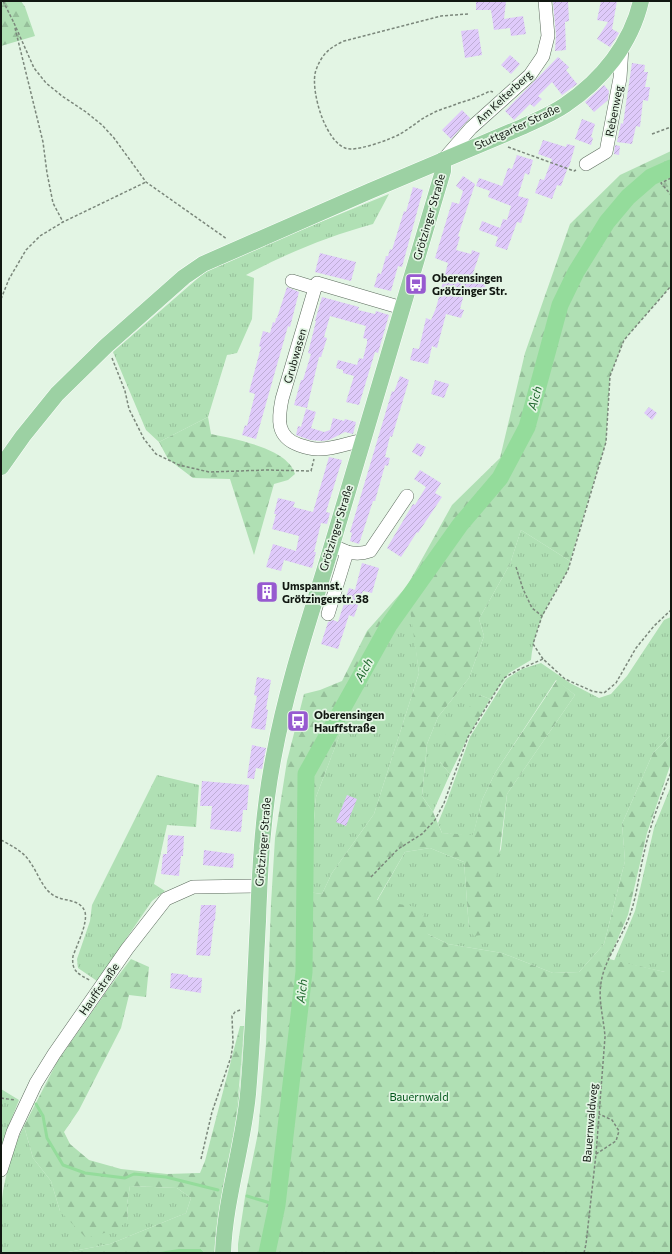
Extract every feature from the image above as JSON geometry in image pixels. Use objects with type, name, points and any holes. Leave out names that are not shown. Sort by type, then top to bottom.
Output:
[{"type":"main road","name":"Stuttgarter Straße","points":[[1,467],[23,436],[57,394],[106,346],[184,277],[203,264],[494,139],[546,116],[566,104],[586,88],[610,65],[622,48],[634,25],[641,1]]},
{"type":"main road","name":"Grötzinger Straße","points":[[223,1253],[224,1235],[230,1197],[240,1148],[248,1096],[260,886],[269,784],[281,722],[314,600],[443,172],[443,160]]},
{"type":"street","name":"Am Kelterberg","points":[[443,160],[471,128],[530,75],[543,56],[548,36],[545,1]]},
{"type":"street","name":"Rebenweg","points":[[586,164],[606,152],[620,78],[622,48]]},
{"type":"street","points":[[292,281],[315,288],[317,283],[402,308]]},
{"type":"street","name":"Grubwasen","points":[[315,288],[282,399],[279,423],[285,438],[306,447],[317,449],[328,448],[362,440]]},
{"type":"street","points":[[331,546],[356,554],[364,554],[370,551],[407,496]]},
{"type":"street","points":[[328,614],[347,552]]},
{"type":"street","name":"Hauffstraße","points":[[1,1170],[13,1132],[36,1083],[100,987],[127,949],[166,899],[193,887],[260,886]]},
{"type":"path","points":[[3,1],[34,68],[46,83],[102,125],[114,138],[146,182],[239,248]]},
{"type":"path","points":[[468,14],[441,16],[344,41],[331,47],[322,57],[315,72],[315,91],[328,129],[336,143],[342,147],[351,149],[374,144],[399,134],[430,114],[490,92],[509,95]]},
{"type":"path","points":[[14,23],[44,142],[47,173],[53,203],[63,222]]},
{"type":"path","points":[[652,134],[671,127]]},
{"type":"path","points":[[494,139],[502,145],[574,171],[586,164]]},
{"type":"path","points":[[671,178],[661,182],[671,195]]},
{"type":"path","points":[[1,300],[9,279],[26,250],[40,236],[63,222],[146,182]]},
{"type":"path","points":[[671,286],[624,340],[610,376],[606,442],[568,570],[542,616],[533,644],[543,659],[565,679],[592,691],[604,693],[616,683],[636,648],[654,626],[671,610]]},
{"type":"path","points":[[106,346],[123,384],[129,409],[144,439],[156,454],[179,465],[209,472],[267,470],[311,471]]},
{"type":"path","points":[[516,567],[523,589],[532,608],[542,616]]},
{"type":"path","points":[[371,877],[398,849],[422,834],[436,820],[444,803],[468,737],[504,678],[543,659]]},
{"type":"path","name":"Bauernwaldweg","points":[[584,1253],[596,1154],[605,1037],[600,995],[602,974],[629,917],[651,827],[671,772]]},
{"type":"path","points":[[1,840],[20,851],[30,861],[44,886],[54,896],[77,902],[82,907],[86,918],[73,956],[73,967],[76,972],[100,987]]},
{"type":"path","points":[[201,1159],[212,1112],[231,1057],[233,1043],[232,1016],[238,1010],[254,1003]]},
{"type":"path","points":[[1,1098],[27,1102]]},
{"type":"path","points":[[596,1154],[616,1141],[619,1131],[612,1120],[599,1114]]},
{"type":"green space","points":[[1,1],[21,1],[25,7],[35,36],[1,46]]},
{"type":"green space","name":"Bauernwald","points":[[671,151],[671,286],[624,340],[610,376],[606,442],[570,561],[521,530],[510,564],[479,619],[484,636],[469,678],[438,717],[427,744],[422,796],[433,812],[442,833],[473,835],[482,800],[495,773],[557,680],[575,695],[507,794],[489,934],[474,936],[469,929],[464,862],[430,848],[405,852],[377,900],[421,908],[428,934],[448,944],[502,953],[553,973],[579,972],[604,944],[625,861],[622,824],[653,753],[671,735],[671,763],[647,833],[628,915],[609,959],[665,972],[671,972],[671,1253],[238,1253],[245,1197],[258,1133],[266,1044],[275,838],[287,761],[304,694],[320,690],[342,681],[367,631],[407,586],[452,505],[500,458],[525,353],[570,224],[620,175]],"holes":[[[409,602],[419,673],[374,814],[332,873],[322,894],[308,892],[316,797],[353,700]]]},
{"type":"green space","points":[[389,194],[373,224],[308,246],[277,259],[246,275],[254,278],[252,319],[237,353],[227,355],[208,417],[159,442],[146,430],[113,352],[205,272],[247,252]]},
{"type":"green space","points":[[208,417],[211,434],[246,442],[271,451],[282,457],[290,465],[295,474],[288,480],[274,484],[254,555],[230,479],[193,478],[168,459],[159,442]]},
{"type":"green space","points":[[521,530],[570,561],[568,570],[544,613],[536,635],[531,660],[509,673],[490,699],[480,695],[440,762],[450,774],[433,812],[422,796],[427,744],[438,717],[469,678],[484,636],[479,619],[510,564]]},
{"type":"green space","points":[[410,601],[419,673],[374,814],[332,873],[322,894],[308,892],[316,797],[353,700]]},
{"type":"green space","points":[[671,617],[671,735],[653,753],[622,824],[625,861],[604,944],[579,972],[553,973],[502,953],[448,944],[428,934],[377,901],[405,852],[430,848],[464,862],[469,929],[501,849],[507,794],[575,695],[556,680],[495,773],[482,800],[473,836],[442,833],[438,823],[470,737],[506,679],[522,669],[541,663],[570,683],[599,698],[611,694],[627,676],[664,620]]},
{"type":"green space","points":[[480,695],[490,699],[468,737],[450,774],[440,762],[441,739]]},
{"type":"green space","points":[[157,775],[199,785],[196,827],[167,825],[154,884],[165,891],[152,901],[97,981],[78,968],[77,959],[90,921],[92,905]]},
{"type":"green space","points":[[671,786],[671,972],[665,972],[614,961],[635,911],[654,828]]},
{"type":"green space","points":[[131,959],[149,967],[146,997],[129,995],[121,1028],[79,1110],[64,1132],[70,1144],[89,1160],[121,1169],[167,1174],[200,1173],[205,1161],[240,1026],[244,1026],[234,1129],[230,1158],[219,1212],[214,1253],[205,1253],[201,1249],[158,1253],[63,1253],[110,1244],[186,1213],[191,1198],[177,1188],[130,1186],[127,1204],[128,1221],[115,1230],[86,1238],[60,1211],[51,1181],[33,1158],[24,1126],[57,1062]]},
{"type":"green space","points":[[244,1026],[247,1026],[245,1071],[218,1253],[214,1253],[216,1232],[240,1085]]},
{"type":"green space","points":[[1,1089],[19,1100],[1,1149]]},
{"type":"green space","points":[[24,1126],[33,1158],[51,1181],[60,1211],[128,1221],[127,1204],[130,1186],[177,1188],[191,1198],[186,1213],[110,1244],[63,1253],[1,1253],[1,1214],[3,1191],[11,1157]]},
{"type":"shaded area","points":[[179,1249],[201,1249],[205,1253],[158,1253]]},
{"type":"building","points":[[476,1],[506,1],[504,19],[523,16],[526,34],[511,36],[510,28],[494,30],[491,10],[476,10]]},
{"type":"building","points":[[568,1],[569,21],[565,22],[566,50],[555,51],[556,35],[553,2]]},
{"type":"building","points":[[601,1],[617,1],[612,29],[619,33],[610,47],[597,39],[608,22],[597,20]]},
{"type":"building","points":[[478,29],[482,55],[465,58],[461,31]]},
{"type":"building","points":[[510,55],[520,64],[511,74],[501,65]]},
{"type":"building","points":[[558,57],[569,67],[566,70],[577,84],[562,95],[552,82],[538,96],[542,99],[534,107],[530,104],[514,120],[505,111]]},
{"type":"building","points":[[632,63],[645,65],[644,72],[648,72],[645,87],[650,87],[648,101],[643,100],[640,127],[636,126],[632,144],[617,142],[621,123],[623,124]]},
{"type":"building","points":[[604,85],[609,91],[608,100],[594,112],[585,102]]},
{"type":"building","points":[[462,110],[470,118],[451,139],[442,130]]},
{"type":"building","points":[[582,119],[595,124],[591,137],[593,138],[591,145],[575,139]]},
{"type":"building","points":[[543,140],[566,147],[567,144],[575,146],[569,167],[561,186],[557,185],[552,199],[535,193],[540,179],[544,180],[552,159],[538,154]]},
{"type":"building","points":[[615,145],[620,146],[619,155],[614,154]]},
{"type":"building","points":[[517,155],[533,160],[529,175],[525,173],[518,196],[529,199],[521,223],[517,222],[507,250],[495,246],[498,237],[479,230],[482,221],[500,228],[503,219],[507,220],[511,206],[488,197],[490,191],[476,186],[479,178],[502,186],[508,168],[512,169]]},
{"type":"building","points":[[463,176],[475,184],[458,236],[460,237],[456,250],[471,254],[472,250],[480,253],[472,276],[487,280],[483,294],[479,293],[478,298],[464,294],[460,309],[464,310],[461,318],[446,314],[437,348],[432,346],[428,364],[410,360],[413,348],[419,349],[426,318],[431,320],[436,308],[448,263],[435,258],[452,202],[459,204],[463,191],[456,186]]},
{"type":"building","points":[[413,187],[423,190],[402,267],[398,266],[391,291],[374,287],[378,273],[381,274],[386,256],[388,256],[390,249],[392,250],[404,211],[406,212]]},
{"type":"building","points":[[320,253],[356,262],[351,281],[315,272]]},
{"type":"building","points":[[287,287],[299,292],[256,439],[242,435],[245,425],[247,426],[255,394],[249,392],[261,347],[259,346],[263,331],[270,333],[273,322],[275,323],[277,318]]},
{"type":"building","points":[[322,297],[359,307],[358,310],[375,314],[376,311],[389,315],[378,353],[375,352],[359,405],[346,402],[354,376],[343,373],[343,370],[336,368],[338,360],[357,365],[359,358],[363,359],[367,343],[367,339],[363,338],[366,326],[330,316],[324,337],[327,338],[321,357],[319,357],[307,408],[294,405],[301,380],[303,380],[311,354],[308,353]]},
{"type":"building","points":[[400,376],[409,380],[392,437],[390,436],[385,457],[390,458],[388,466],[385,465],[375,501],[373,501],[359,544],[350,541],[352,533],[350,532],[392,391],[394,392]]},
{"type":"building","points":[[435,380],[449,384],[444,398],[431,394]]},
{"type":"building","points":[[649,407],[657,413],[652,420],[644,413]]},
{"type":"building","points":[[306,409],[316,412],[311,428],[324,432],[330,430],[333,418],[344,421],[345,419],[356,422],[353,434],[345,432],[329,440],[322,441],[310,440],[296,435],[298,426],[301,427]]},
{"type":"building","points":[[417,443],[426,447],[421,457],[412,452]]},
{"type":"building","points":[[329,457],[342,460],[326,512],[330,513],[327,524],[321,523],[312,568],[284,560],[281,571],[266,567],[273,544],[296,551],[299,536],[272,529],[278,498],[295,502],[293,507],[313,512]]},
{"type":"building","points":[[420,470],[441,483],[435,493],[442,497],[401,557],[387,548],[413,504],[415,505],[426,487],[414,479]]},
{"type":"building","points":[[362,563],[379,568],[372,593],[363,591],[354,617],[349,615],[338,649],[321,644],[328,622],[333,620],[338,622],[349,588],[355,590]]},
{"type":"building","points":[[257,677],[271,680],[266,709],[268,710],[265,730],[251,728],[257,696],[254,695]]},
{"type":"building","points":[[252,745],[266,748],[262,769],[256,768],[254,779],[247,778]]},
{"type":"building","points":[[202,781],[249,785],[247,810],[243,810],[241,832],[210,829],[212,806],[200,806]]},
{"type":"building","points":[[347,795],[357,799],[346,826],[336,822]]},
{"type":"building","points":[[168,835],[184,836],[183,856],[181,856],[179,876],[161,874],[163,854],[167,854]]},
{"type":"building","points":[[204,850],[234,854],[233,868],[203,865]]},
{"type":"building","points":[[201,905],[216,905],[210,956],[196,955]]},
{"type":"building","points":[[171,973],[188,975],[188,977],[202,978],[201,993],[170,988]]},
{"type":"waterway","name":"Aich","points":[[267,1253],[277,1205],[304,972],[306,774],[389,625],[460,525],[500,478],[527,427],[560,305],[576,272],[607,222],[628,197],[651,177],[671,168]]},
{"type":"waterway","points":[[36,1104],[43,1116],[47,1138],[63,1165],[85,1173],[125,1178],[134,1174],[166,1177],[218,1190]]},
{"type":"waterway","points":[[247,1196],[277,1205]]},
{"type":"place","name":"Oberensingen Grötzinger Str.","points":[[416,284]]},
{"type":"place","name":"Umspannst. Grötzingerstr. 38","points":[[267,592]]},
{"type":"place","name":"Oberensingen Hauffstraße","points":[[298,721]]}]
